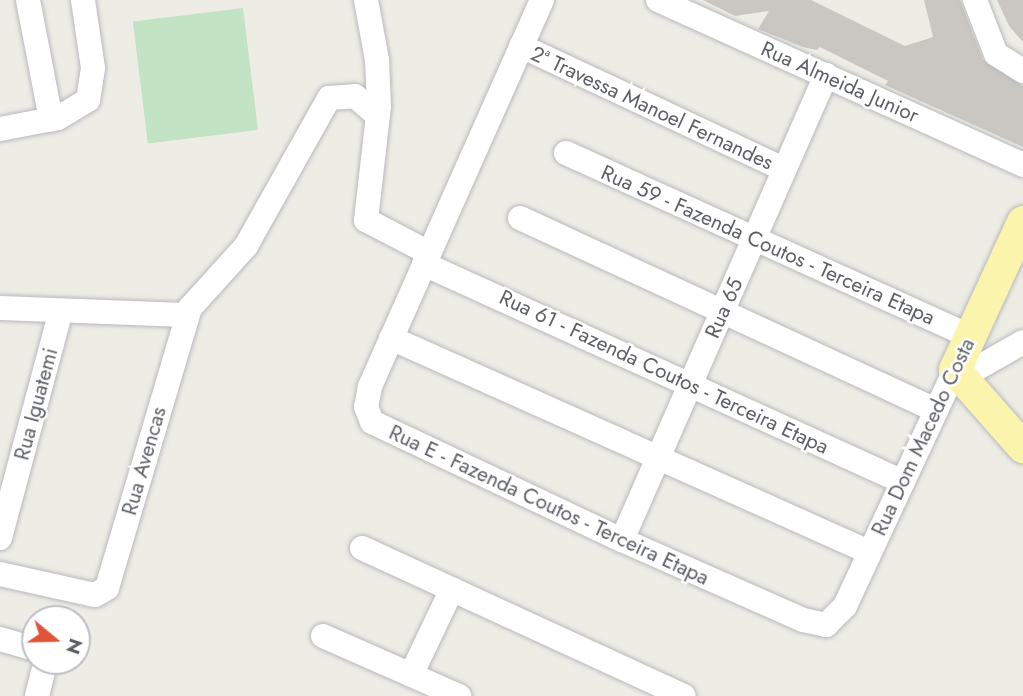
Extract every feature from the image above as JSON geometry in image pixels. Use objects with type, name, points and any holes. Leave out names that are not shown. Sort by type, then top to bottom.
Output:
[{"type":"main road","name":"Rua Dom Macedo Costa","points":[[958,374],[970,336],[1023,222]]},
{"type":"main road","points":[[958,374],[1020,439]]},
{"type":"street","points":[[28,0],[51,120]]},
{"type":"street","points":[[0,129],[51,120],[80,108],[93,88],[83,0]]},
{"type":"street","points":[[366,0],[377,60],[378,116]]},
{"type":"street","name":"Rua E - Fazenda Coutos - Terceira Etapa","points":[[542,0],[391,338],[367,398],[367,415],[372,422],[622,540],[803,620]]},
{"type":"street","points":[[975,0],[996,54],[1023,71]]},
{"type":"street","name":"Rua Almeida Junior","points":[[661,1],[1023,165]]},
{"type":"street","name":"2ª Travessa Manoel Fernandes","points":[[521,46],[784,169]]},
{"type":"street","name":"Rua 65","points":[[622,540],[826,75]]},
{"type":"street","points":[[0,308],[186,315],[246,246],[329,98],[355,96],[378,116]]},
{"type":"street","name":"Rua 61 - Fazenda Coutos - Terceira Etapa","points":[[378,116],[366,220],[426,258],[903,482]]},
{"type":"street","name":"Rua 59 - Fazenda Coutos - Terceira Etapa","points":[[566,153],[970,336]]},
{"type":"street","points":[[520,218],[936,410]]},
{"type":"street","name":"Rua Iguatemi","points":[[0,538],[61,310]]},
{"type":"street","name":"Rua Avencas","points":[[0,574],[89,594],[100,594],[111,580],[186,315]]},
{"type":"street","points":[[391,338],[869,552]]},
{"type":"street","points":[[958,374],[1023,342]]},
{"type":"street","name":"Rua Dom Macedo Costa","points":[[803,620],[818,625],[832,622],[869,552],[936,410],[958,374]]},
{"type":"street","points":[[362,548],[684,696]]},
{"type":"street","points":[[411,675],[452,589]]},
{"type":"street","points":[[323,636],[459,696]]},
{"type":"street","points":[[0,639],[21,645]]},
{"type":"street","points":[[38,692],[42,675]]},
{"type":"green space","points":[[243,8],[258,130],[148,144],[133,22]]},
{"type":"building","points":[[703,0],[811,0],[905,46],[933,37],[924,0],[960,0],[983,60],[1023,86],[1023,147],[885,85],[888,81],[820,47],[817,50],[803,47],[758,29],[769,11],[735,16]]},
{"type":"building","points":[[997,0],[1023,0],[1023,42],[1009,26]]}]
